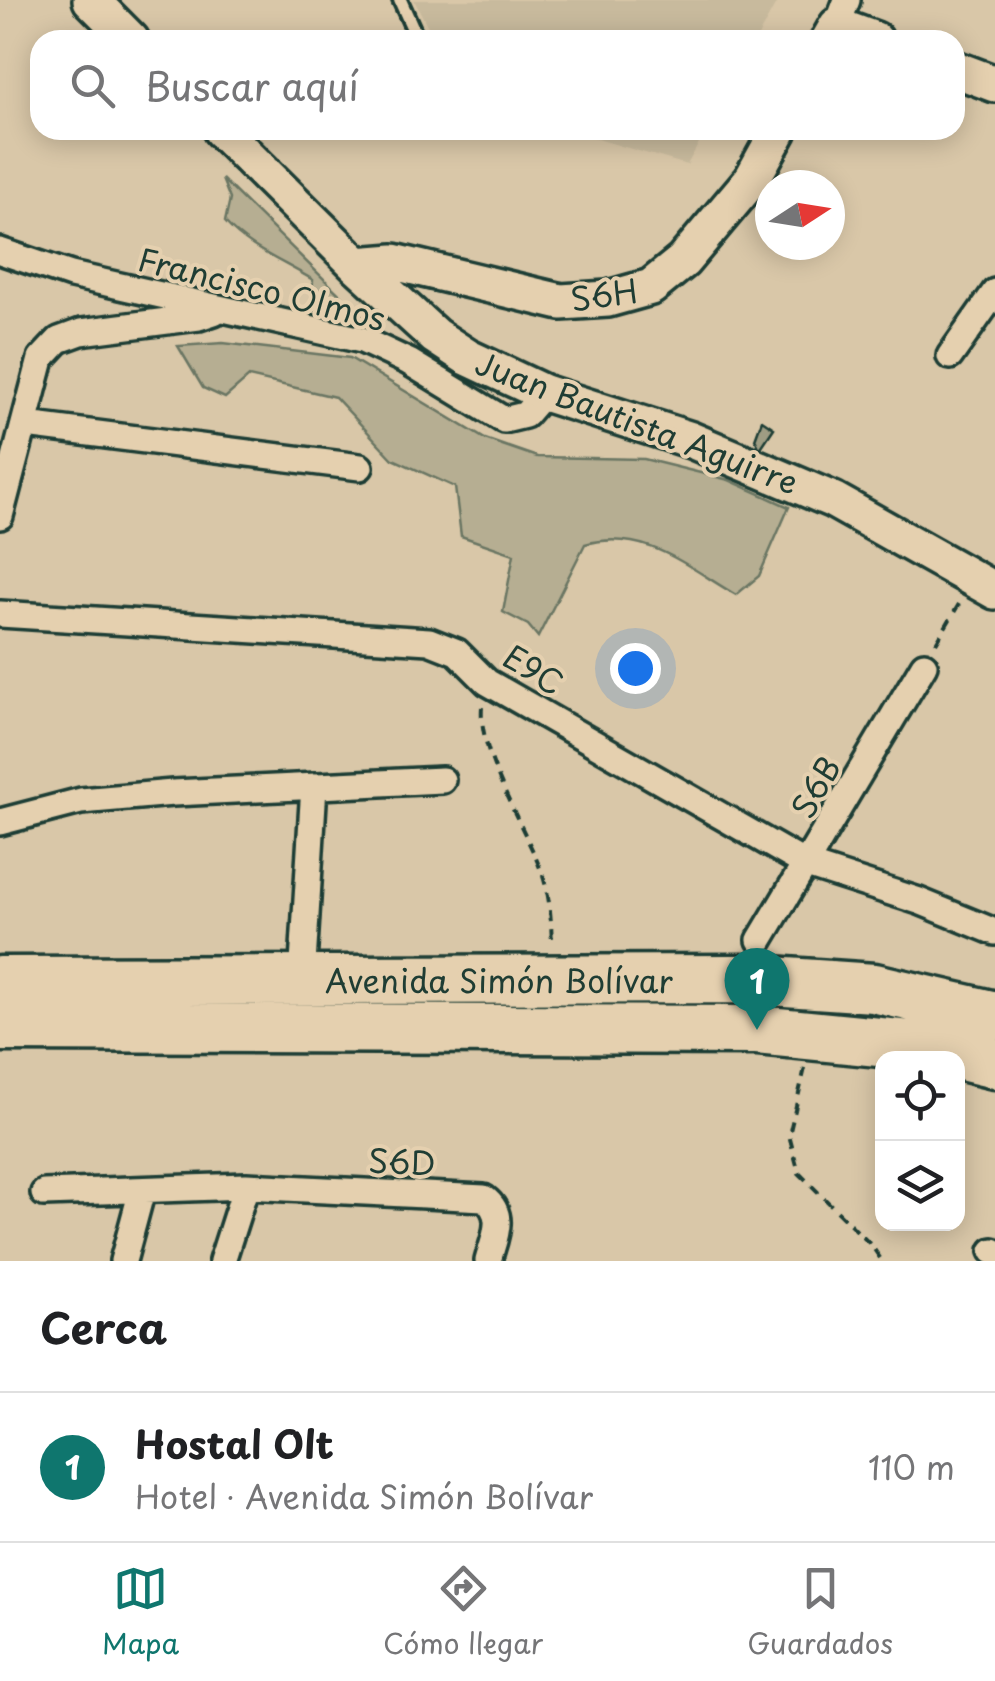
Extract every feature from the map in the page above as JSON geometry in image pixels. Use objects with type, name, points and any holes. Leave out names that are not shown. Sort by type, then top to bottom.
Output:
[{"type":"highway","name":"Avenida Simón Bolívar","points":[[0,981],[742,979],[874,988],[995,1016]]},
{"type":"highway","name":"Avenida Simón Bolívar","points":[[0,1027],[712,1028],[920,1046],[995,1064]]},
{"type":"main road","points":[[91,0],[121,30]]},
{"type":"main road","points":[[965,73],[995,84]]},
{"type":"main road","name":"Juan Bautista Aguirre","points":[[232,140],[357,265],[435,336],[467,357],[544,393],[691,440],[833,500],[984,585]]},
{"type":"main road","name":"S6H","points":[[357,265],[394,262],[561,302],[608,299],[652,288],[683,260],[752,180],[774,140]]},
{"type":"street","name":"Francisco Olmos","points":[[0,252],[71,275],[362,340],[409,362],[504,420],[525,416],[544,393]]},
{"type":"street","points":[[950,356],[995,292]]},
{"type":"street","points":[[0,516],[42,359],[59,340],[81,332],[199,317],[224,310]]},
{"type":"street","points":[[26,425],[360,467]]},
{"type":"street","name":"E9C","points":[[0,614],[429,641],[456,652],[486,682],[807,865],[920,901],[995,932]]},
{"type":"street","name":"S6B","points":[[760,940],[924,664]]},
{"type":"street","points":[[0,822],[81,801],[173,792],[442,780]]},
{"type":"street","points":[[302,980],[314,786]]},
{"type":"street","points":[[44,1194],[246,1186],[222,1261]]},
{"type":"street","name":"S6D","points":[[246,1186],[484,1198],[497,1211],[499,1222],[488,1261]]},
{"type":"street","points":[[123,1261],[142,1190]]},
{"type":"lane","points":[[400,0],[414,30]]},
{"type":"path","points":[[924,664],[984,585]]},
{"type":"path","points":[[486,682],[481,714],[492,762],[541,869],[551,902],[554,979]]},
{"type":"path","points":[[811,1034],[789,1135],[799,1173],[882,1261]]},
{"type":"shaded area","points":[[414,0],[778,0],[762,30],[430,30]]},
{"type":"shaded area","points":[[601,140],[701,140],[687,165]]},
{"type":"shaded area","points":[[222,179],[378,332],[311,309],[313,280],[255,247],[225,222],[230,199]]},
{"type":"shaded area","points":[[223,343],[350,358],[485,439],[537,457],[644,459],[729,480],[789,507],[759,576],[736,595],[646,545],[607,540],[585,544],[538,637],[528,625],[503,612],[514,554],[461,536],[455,487],[393,459],[335,397],[249,377],[225,398],[203,388],[178,346]]},
{"type":"building","points":[[762,420],[774,428],[760,449],[755,439]]},
{"type":"place","name":"Hostal Olt","points":[[757,1030]]}]
